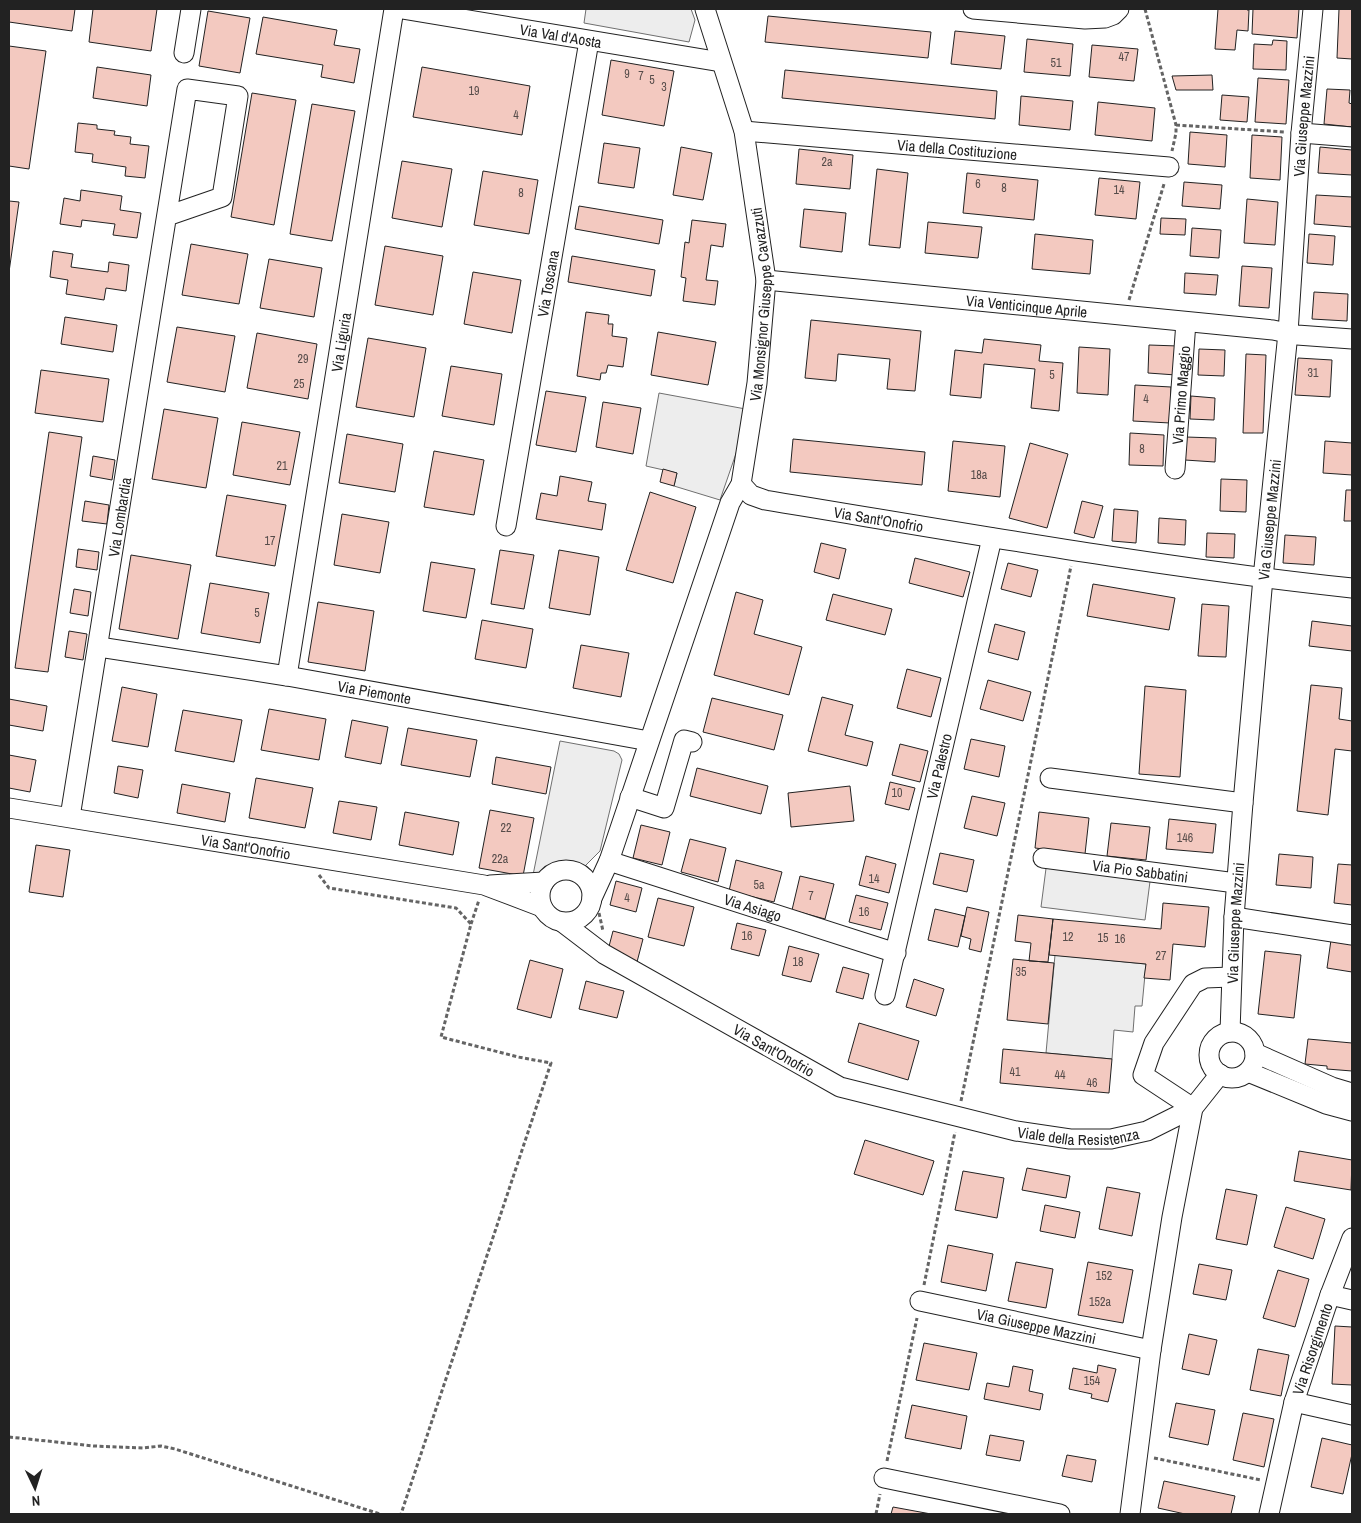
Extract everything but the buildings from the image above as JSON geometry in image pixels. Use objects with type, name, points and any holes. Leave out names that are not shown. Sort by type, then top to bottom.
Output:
[{"type":"street","points":[[184,53],[191,9]]},
{"type":"street","name":"Via Liguria","points":[[287,676],[394,9]]},
{"type":"street","name":"Via Val d'Aosta","points":[[402,9],[721,62]]},
{"type":"street","name":"Via Monsignor Giuseppe Cavazzuti","points":[[705,9],[744,131],[766,280],[757,383],[741,484]]},
{"type":"street","points":[[973,9],[1085,19],[1105,18],[1113,15],[1119,9]]},
{"type":"street","name":"Via Giuseppe Mazzini","points":[[1230,1032],[1236,882],[1263,578],[1288,333],[1301,133],[1313,9]]},
{"type":"street","name":"Via Toscana","points":[[506,526],[589,40]]},
{"type":"street","name":"Via Lombardia","points":[[70,818],[99,647],[187,89],[238,96],[222,197],[167,216]]},
{"type":"street","name":"Via della Costituzione","points":[[744,131],[1169,167]]},
{"type":"street","points":[[1301,133],[1352,137]]},
{"type":"street","name":"Via Venticinque Aprile","points":[[766,280],[1352,339]]},
{"type":"street","name":"Via Primo Maggio","points":[[1175,469],[1186,322]]},
{"type":"street","points":[[562,922],[579,919],[589,906],[609,861],[730,503],[741,484]]},
{"type":"street","name":"Via Sant'Onofrio","points":[[741,484],[751,494],[764,500],[992,538],[1263,578],[1352,588]]},
{"type":"street","name":"Via Palestro","points":[[885,995],[992,538]]},
{"type":"street","name":"Via Piemonte","points":[[99,647],[287,676],[649,741]]},
{"type":"street","points":[[630,797],[664,808],[684,740],[692,742]]},
{"type":"street","points":[[1050,778],[1243,803]]},
{"type":"street","name":"Via Sant'Onofrio","points":[[9,808],[484,885],[542,907],[547,914],[562,922],[604,954],[840,1087],[959,1111]]},
{"type":"street","name":"Via Pio Sabbatini","points":[[1043,858],[1236,882]]},
{"type":"street","points":[[602,951],[589,906],[591,889],[588,881],[582,875],[609,861]]},
{"type":"street","name":"Via Asiago","points":[[609,861],[896,953]]},
{"type":"street","name":"Via Sant'Onofrio","points":[[484,885],[544,882],[549,875],[557,871],[566,870],[582,875]]},
{"type":"street","points":[[542,907],[540,890],[544,882]]},
{"type":"street","points":[[1234,917],[1352,935]]},
{"type":"street","points":[[1192,1108],[1143,1075],[1154,1043],[1194,984],[1205,978],[1231,977]]},
{"type":"street","points":[[1230,1032],[1236,1032],[1247,1037],[1254,1047],[1255,1053],[1252,1066],[1248,1072],[1234,1078],[1227,1077],[1215,1070],[1209,1057],[1212,1043],[1223,1034],[1230,1032]]},
{"type":"street","points":[[1255,1053],[1352,1093]]},
{"type":"street","points":[[1248,1072],[1326,1104],[1352,1112]]},
{"type":"street","points":[[1130,1514],[1172,1217],[1192,1108],[1220,1074]]},
{"type":"street","name":"Viale della Resistenza","points":[[959,1111],[1016,1131],[1070,1140],[1111,1139],[1147,1131],[1192,1108]]},
{"type":"street","name":"Via Risorgimento","points":[[1269,1514],[1294,1402],[1330,1295],[1352,1238]]},
{"type":"street","name":"Via Risorgimento","points":[[1330,1295],[1352,1300]]},
{"type":"street","name":"Via Giuseppe Mazzini","points":[[920,1301],[1152,1350]]},
{"type":"street","name":"Via Risorgimento","points":[[1294,1402],[1352,1415]]},
{"type":"street","points":[[884,1478],[1060,1514]]},
{"type":"path","points":[[1176,125],[1301,133]]},
{"type":"path","points":[[959,1111],[1072,560]]},
{"type":"path","points":[[302,855],[329,888],[456,908],[471,924]]},
{"type":"path","points":[[401,1514],[551,1063],[518,1057],[441,1037],[477,905]]},
{"type":"path","points":[[9,1437],[94,1446],[143,1448],[161,1446],[380,1514]]},
{"type":"path","points":[[1138,1454],[1276,1484]]},
{"type":"shaded area","points":[[586,9],[691,9],[695,20],[689,42],[584,23]]},
{"type":"shaded area","points":[[659,393],[751,410],[720,500],[674,486],[677,473],[646,466]]},
{"type":"shaded area","points":[[560,741],[614,751],[619,754],[622,760],[600,851],[582,869],[569,862],[554,868],[531,885]]},
{"type":"shaded area","points":[[1048,853],[1152,866],[1145,920],[1041,907]]},
{"type":"shaded area","points":[[1055,955],[1146,964],[1142,1006],[1135,1006],[1133,1032],[1114,1030],[1112,1059],[1046,1053]]}]
